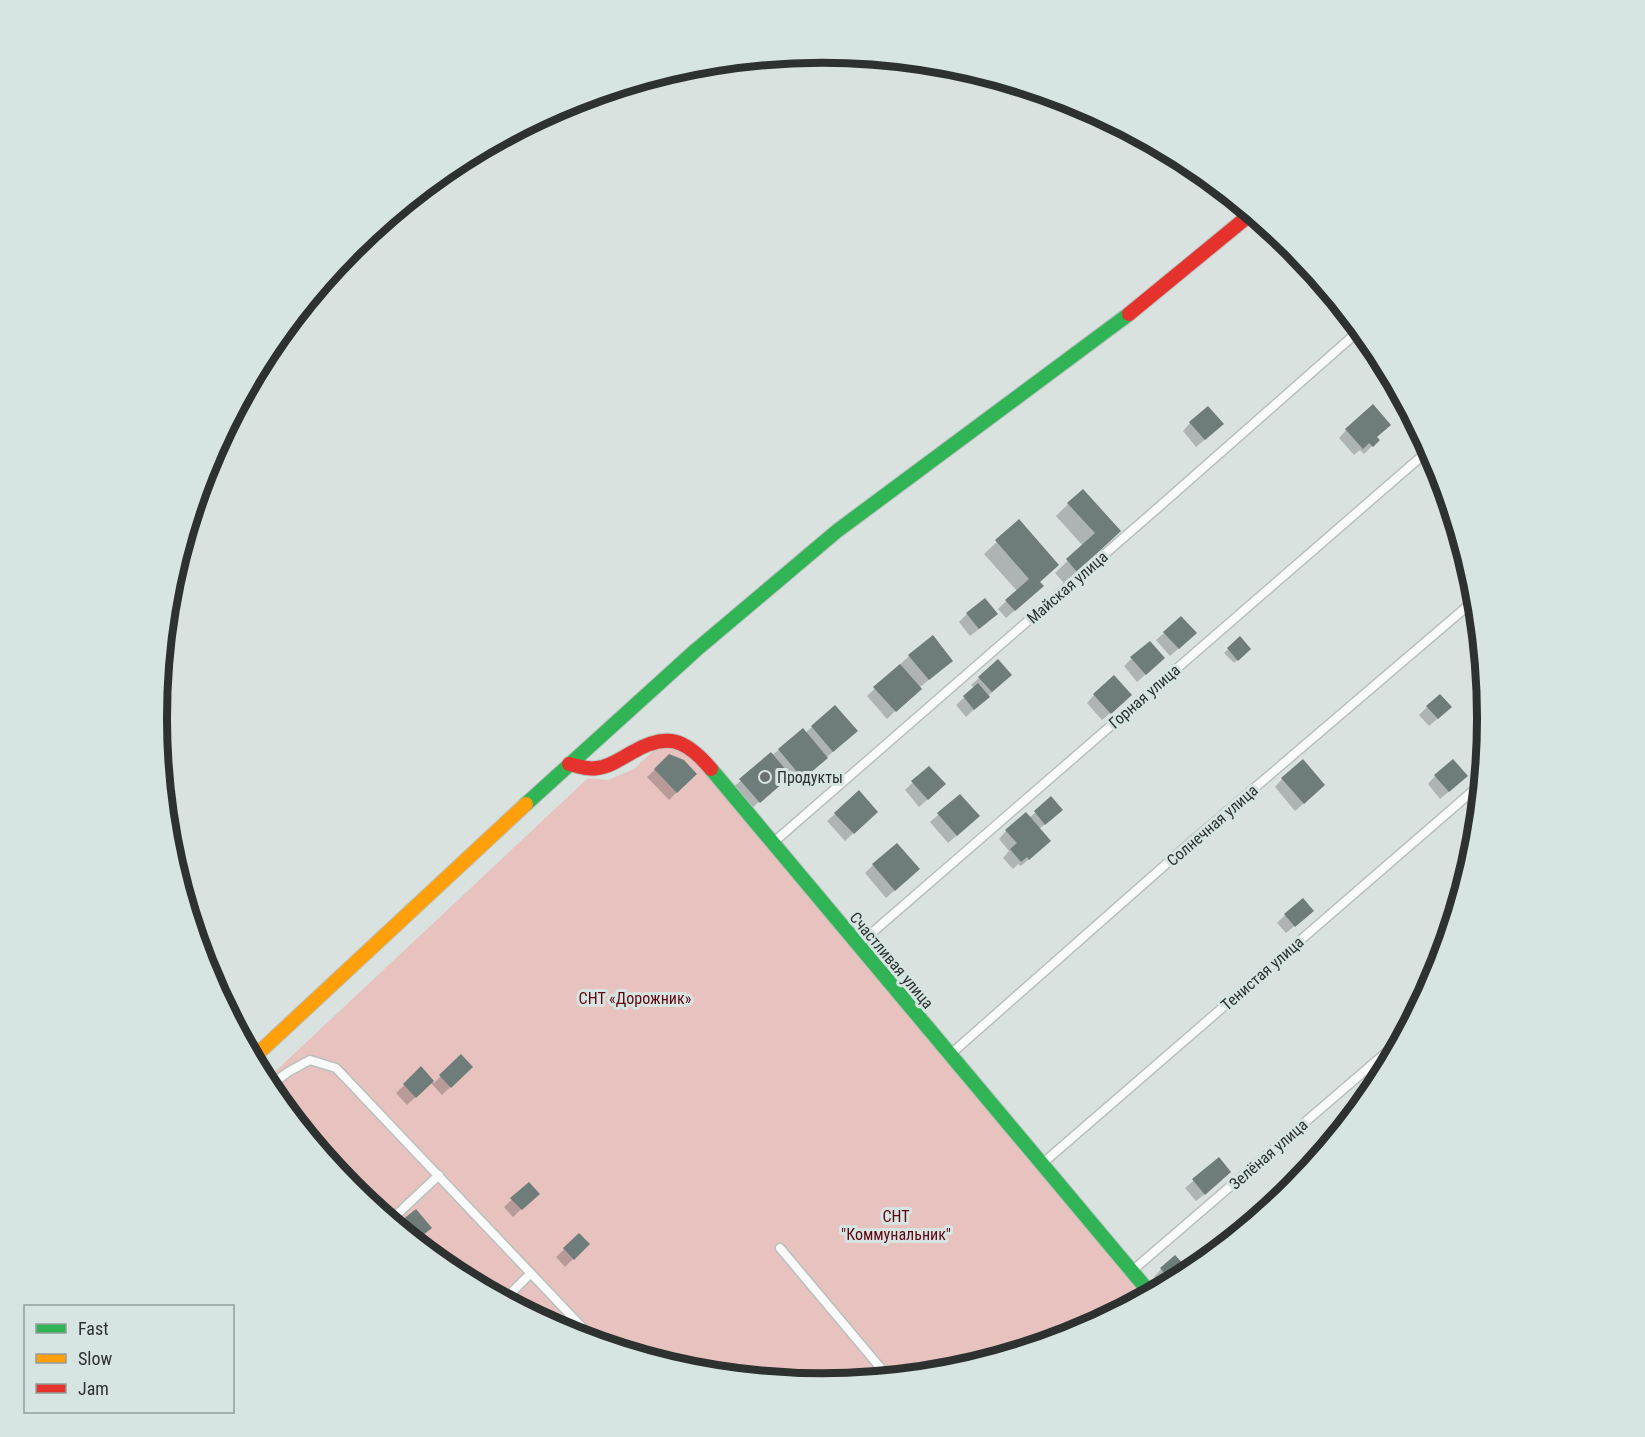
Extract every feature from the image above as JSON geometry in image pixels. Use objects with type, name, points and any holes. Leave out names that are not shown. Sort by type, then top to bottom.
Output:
[{"type":"main road","points":[[259,1053],[569,764],[696,650],[837,531],[1151,298],[1246,218]]},
{"type":"main road","name":"Счастливая улица","points":[[569,764],[587,769],[604,767],[654,740],[669,739],[681,741],[701,757],[1146,1288]]},
{"type":"lane","name":"Майская улица","points":[[773,843],[1354,334]]},
{"type":"lane","name":"Горная улица","points":[[858,945],[1422,456]]},
{"type":"lane","name":"Солнечная улица","points":[[950,1055],[1190,843],[1468,606]]},
{"type":"lane","name":"Тенистая улица","points":[[1042,1164],[1474,790]]},
{"type":"lane","name":"Зелёная улица","points":[[1132,1271],[1386,1053]]},
{"type":"lane","points":[[276,1081],[310,1060],[336,1068],[583,1328]]},
{"type":"lane","points":[[396,1216],[439,1175]]},
{"type":"lane","points":[[780,1248],[883,1371]]},
{"type":"lane","points":[[510,1294],[531,1273]]},
{"type":"green space","name":"СНТ «Дорожник»","points":[[673,744],[698,764],[1146,1288],[1073,1324],[1033,1339],[992,1352],[908,1368],[865,1373],[780,1373],[695,1361],[653,1352],[572,1324],[495,1286],[458,1264],[423,1239],[359,1182],[330,1151],[302,1118],[272,1074],[588,778],[608,780],[634,769],[656,748]]},
{"type":"building","points":[[1373,404],[1391,425],[1377,437],[1380,440],[1373,447],[1369,443],[1363,449],[1345,429]]},
{"type":"building","points":[[1208,406],[1224,424],[1205,440],[1189,422]]},
{"type":"building","points":[[1083,489],[1121,531],[1077,572],[1066,559],[1095,533],[1067,503]]},
{"type":"building","points":[[1019,519],[1059,565],[1040,582],[1044,586],[1015,611],[1005,600],[1029,579],[995,540]]},
{"type":"building","points":[[985,598],[998,614],[979,629],[966,613]]},
{"type":"building","points":[[1181,616],[1197,633],[1179,649],[1163,632]]},
{"type":"building","points":[[933,635],[953,661],[929,680],[908,655]]},
{"type":"building","points":[[1240,636],[1251,649],[1238,661],[1227,648]]},
{"type":"building","points":[[1150,641],[1165,658],[1146,675],[1130,657]]},
{"type":"building","points":[[998,659],[1012,675],[992,692],[978,677]]},
{"type":"building","points":[[900,664],[922,689],[896,712],[873,687]]},
{"type":"building","points":[[1114,675],[1132,695],[1111,714],[1093,694]]},
{"type":"building","points":[[978,683],[990,697],[974,710],[963,696]]},
{"type":"building","points":[[1440,694],[1452,707],[1438,719],[1426,706]]},
{"type":"building","points":[[835,705],[858,731],[833,752],[811,726]]},
{"type":"building","points":[[803,728],[828,758],[803,779],[778,749]]},
{"type":"building","name":"Продукты","points":[[771,752],[791,776],[760,803],[739,779]]},
{"type":"building","points":[[669,754],[684,760],[697,774],[677,793],[654,769]]},
{"type":"building","points":[[1303,759],[1325,785],[1304,804],[1281,778]]},
{"type":"building","points":[[1453,759],[1468,776],[1449,792],[1434,775]]},
{"type":"building","points":[[929,766],[946,784],[928,800],[911,781]]},
{"type":"building","points":[[859,790],[878,812],[854,834],[834,813]]},
{"type":"building","points":[[960,794],[980,816],[957,836],[937,813]]},
{"type":"building","points":[[1051,796],[1063,810],[1045,825],[1034,811]]},
{"type":"building","points":[[1026,812],[1051,841],[1029,860],[1027,857],[1021,862],[1010,849],[1017,843],[1005,830]]},
{"type":"building","points":[[897,843],[920,869],[895,891],[872,864]]},
{"type":"building","points":[[1303,898],[1314,911],[1295,927],[1284,914]]},
{"type":"building","points":[[461,1054],[473,1067],[451,1088],[439,1075]]},
{"type":"building","points":[[421,1066],[434,1081],[416,1098],[403,1084]]},
{"type":"building","points":[[1219,1157],[1231,1172],[1205,1195],[1192,1179]]},
{"type":"building","points":[[529,1182],[540,1194],[522,1210],[510,1198]]},
{"type":"building","points":[[416,1209],[432,1228],[421,1237],[402,1220]]},
{"type":"building","points":[[579,1233],[590,1244],[574,1260],[563,1248]]},
{"type":"building","points":[[1175,1255],[1185,1265],[1167,1276],[1160,1268]]},
{"type":"traffic: fast","points":[[526,804],[696,650],[837,531],[1129,314]]},
{"type":"traffic: fast","points":[[711,769],[1146,1288]]},
{"type":"traffic: slow","points":[[259,1053],[526,804]]},
{"type":"traffic: jam","points":[[1129,314],[1246,218]]},
{"type":"traffic: jam","points":[[569,764],[583,768],[601,767],[643,746],[665,741],[674,742],[692,750],[711,769]]},
{"type":"place","name":"Продукты","points":[[765,777]]},
{"type":"park label","name":"СНТ \"Коммунальник\"","points":[[896,1225]]}]
